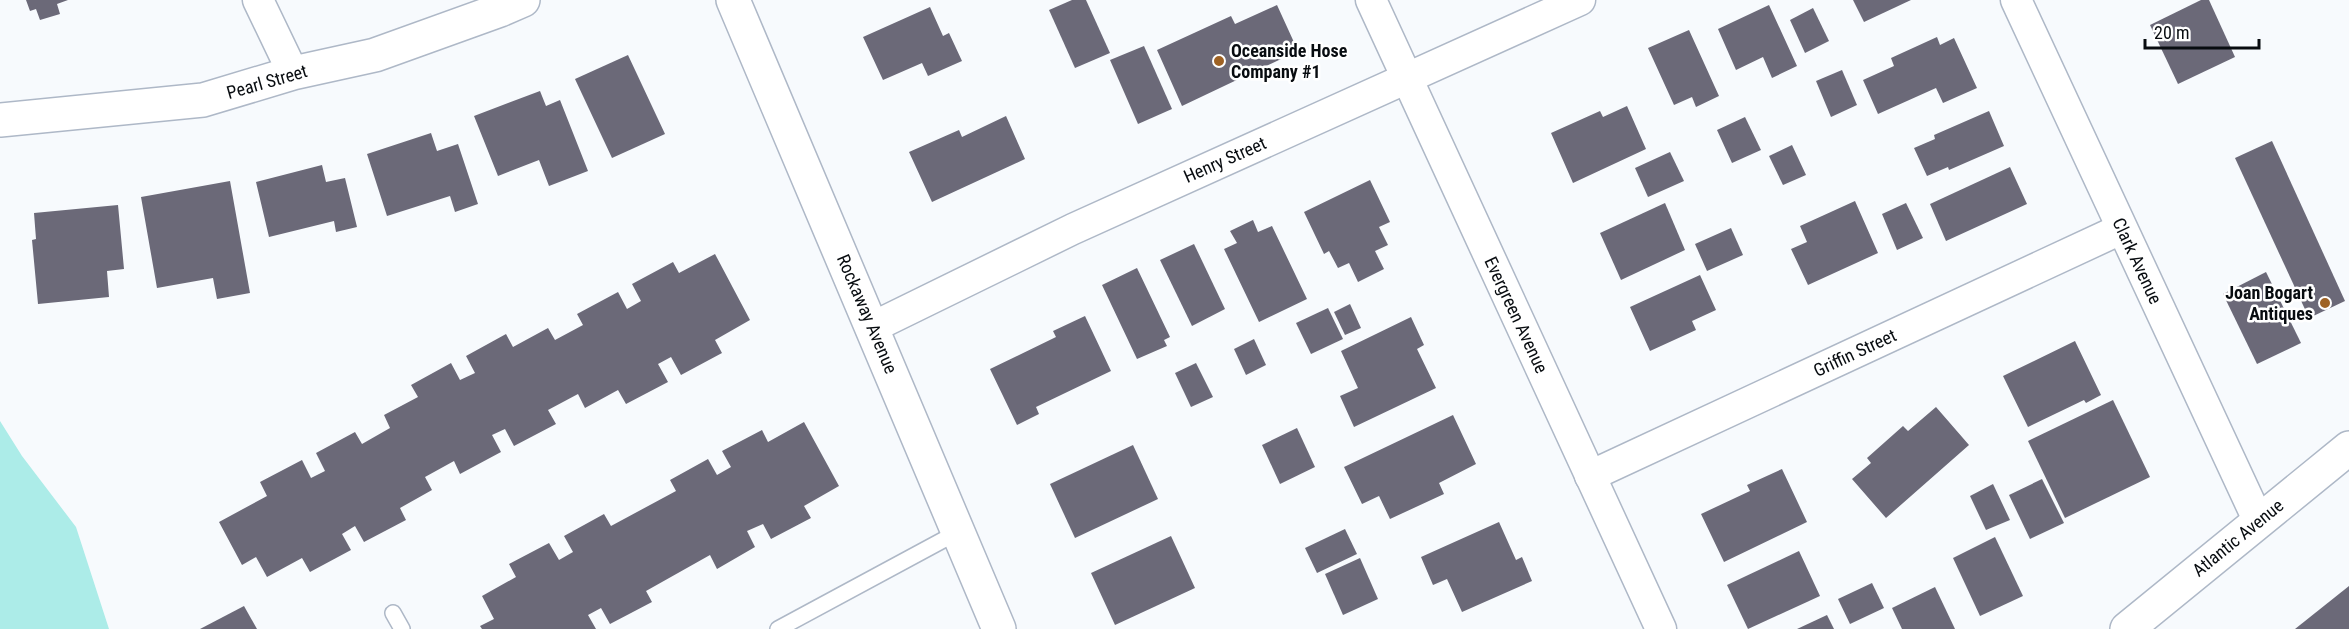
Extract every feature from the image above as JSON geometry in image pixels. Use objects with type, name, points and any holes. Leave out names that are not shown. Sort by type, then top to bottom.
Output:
[{"type":"main road","name":"Pearl Street","points":[[0,120],[203,100],[293,73],[375,55],[523,0]]},
{"type":"main road","name":"Rockaway Avenue","points":[[733,0],[999,629]]},
{"type":"main road","name":"Atlantic Avenue","points":[[2127,629],[2349,448]]},
{"type":"street","points":[[258,0],[293,73]]},
{"type":"street","name":"Evergreen Avenue","points":[[1371,0],[1661,629]]},
{"type":"street","name":"Henry Street","points":[[873,327],[1073,229],[1580,0]]},
{"type":"street","name":"Clark Avenue","points":[[2016,0],[2259,522]]},
{"type":"street","name":"Griffin Street","points":[[1590,476],[2121,229]]},
{"type":"lane","points":[[778,629],[958,532]]},
{"type":"lane","points":[[393,614],[402,629]]},
{"type":"water","points":[[0,421],[22,456],[76,527],[109,629],[0,629]]},
{"type":"building","points":[[26,0],[68,0],[57,4],[60,14],[40,20],[36,9],[30,11]]},
{"type":"building","points":[[1072,0],[1086,0],[1110,53],[1075,68],[1049,10]]},
{"type":"building","points":[[1853,0],[1911,0],[1864,22]]},
{"type":"building","points":[[2201,0],[2209,0],[2235,57],[2178,84],[2150,25]]},
{"type":"building","name":"Oceanside Hose Company #1","points":[[1277,5],[1298,51],[1182,106],[1157,50],[1231,16],[1235,24]]},
{"type":"building","points":[[1769,5],[1797,66],[1772,78],[1763,57],[1736,70],[1718,29]]},
{"type":"building","points":[[930,7],[943,36],[949,33],[962,61],[928,76],[922,63],[883,80],[863,37]]},
{"type":"building","points":[[1813,8],[1829,41],[1805,53],[1790,20]]},
{"type":"building","points":[[1689,30],[1719,96],[1696,107],[1692,97],[1674,105],[1648,48]]},
{"type":"building","points":[[1937,37],[1940,45],[1954,38],[1977,88],[1943,103],[1936,88],[1878,114],[1863,80],[1894,66],[1891,58]]},
{"type":"building","points":[[1144,46],[1172,109],[1138,124],[1110,60]]},
{"type":"building","points":[[628,55],[665,134],[612,158],[575,79]]},
{"type":"building","points":[[1842,70],[1857,105],[1831,117],[1816,81]]},
{"type":"building","points":[[540,91],[546,106],[560,100],[588,171],[549,186],[539,160],[498,176],[474,116]]},
{"type":"building","points":[[1627,106],[1646,149],[1573,183],[1551,133],[1600,111],[1603,117]]},
{"type":"building","points":[[1989,111],[2004,146],[1949,170],[1948,167],[1927,176],[1914,148],[1935,139],[1934,135]]},
{"type":"building","points":[[1006,116],[1025,159],[932,202],[909,152],[959,130],[962,137]]},
{"type":"building","points":[[1745,117],[1761,150],[1732,163],[1717,130]]},
{"type":"building","points":[[431,133],[437,151],[458,144],[478,204],[455,212],[450,196],[387,216],[367,154]]},
{"type":"building","points":[[2272,141],[2345,301],[2309,318],[2235,158]]},
{"type":"building","points":[[1792,145],[1806,175],[1783,185],[1769,156]]},
{"type":"building","points":[[1670,152],[1684,181],[1648,197],[1635,168]]},
{"type":"building","points":[[322,165],[326,182],[345,178],[357,227],[336,232],[334,221],[269,237],[256,182]]},
{"type":"building","points":[[2010,167],[2027,204],[1946,241],[1930,204]]},
{"type":"building","points":[[1370,180],[1390,222],[1379,227],[1388,245],[1375,251],[1384,269],[1358,282],[1349,263],[1338,268],[1329,251],[1324,254],[1304,212]]},
{"type":"building","points":[[230,181],[250,293],[217,299],[213,278],[157,288],[141,197]]},
{"type":"building","points":[[1855,201],[1878,253],[1808,285],[1791,249],[1807,242],[1800,226]]},
{"type":"building","points":[[1665,203],[1685,250],[1621,280],[1600,233]]},
{"type":"building","points":[[1906,203],[1923,238],[1897,250],[1882,214]]},
{"type":"building","points":[[118,205],[124,269],[107,271],[109,297],[38,304],[32,240],[36,239],[34,213]]},
{"type":"building","points":[[1253,220],[1258,232],[1272,226],[1307,299],[1259,322],[1224,249],[1237,243],[1230,231]]},
{"type":"building","points":[[1731,228],[1743,255],[1707,271],[1695,244]]},
{"type":"building","points":[[1194,244],[1225,309],[1192,326],[1160,260]]},
{"type":"building","points":[[715,254],[750,320],[715,340],[722,353],[681,375],[671,357],[658,364],[668,382],[626,404],[618,390],[585,408],[578,394],[548,410],[556,424],[514,446],[505,429],[492,435],[501,452],[460,474],[454,461],[425,477],[432,490],[400,508],[406,520],[364,542],[355,526],[342,534],[351,550],[310,572],[302,558],[267,577],[256,557],[242,565],[219,522],[267,496],[260,482],[302,460],[311,478],[325,471],[316,453],[355,432],[362,444],[390,428],[384,415],[418,397],[411,385],[451,363],[460,380],[475,373],[466,356],[506,334],[513,347],[548,328],[555,340],[583,325],[577,314],[618,292],[627,309],[641,301],[632,284],[673,262],[679,273]]},
{"type":"building","points":[[1137,268],[1170,337],[1164,340],[1167,346],[1137,359],[1102,285]]},
{"type":"building","points":[[2266,272],[2301,343],[2257,364],[2223,294]]},
{"type":"building","points":[[1700,275],[1716,310],[1692,321],[1696,330],[1650,351],[1630,307]]},
{"type":"building","points":[[1350,304],[1361,328],[1345,335],[1334,312]]},
{"type":"building","points":[[1328,308],[1343,339],[1311,354],[1296,323]]},
{"type":"building","points":[[1085,316],[1111,371],[1036,407],[1039,414],[1017,425],[990,369],[1056,337],[1053,331]]},
{"type":"building","points":[[1411,317],[1424,345],[1417,349],[1436,388],[1354,427],[1340,396],[1358,388],[1341,351]]},
{"type":"building","points":[[1254,339],[1266,365],[1246,375],[1234,349]]},
{"type":"building","points":[[2075,341],[2101,395],[2086,403],[2084,400],[2028,427],[2003,376]]},
{"type":"building","points":[[1196,363],[1213,397],[1191,407],[1175,373]]},
{"type":"building","points":[[2113,400],[2150,477],[2065,518],[2028,441]]},
{"type":"building","points":[[1936,407],[1969,445],[1886,518],[1852,479],[1871,463],[1867,458],[1903,426],[1908,431]]},
{"type":"building","points":[[1453,415],[1476,464],[1439,483],[1444,494],[1390,519],[1379,496],[1362,504],[1344,467]]},
{"type":"building","points":[[804,422],[839,486],[804,506],[811,518],[771,539],[763,524],[747,531],[755,547],[717,569],[710,555],[646,591],[652,602],[610,624],[601,608],[588,615],[596,629],[482,629],[480,626],[494,619],[482,596],[516,577],[509,564],[549,543],[559,560],[573,552],[564,536],[604,514],[611,526],[676,491],[670,480],[708,459],[717,475],[731,467],[722,451],[762,430],[768,442]]},
{"type":"building","points":[[1297,428],[1315,467],[1280,484],[1262,445]]},
{"type":"building","points":[[1133,445],[1158,499],[1075,538],[1050,484]]},
{"type":"building","points":[[1782,469],[1807,522],[1724,562],[1701,514],[1750,491],[1747,485]]},
{"type":"building","points":[[2042,479],[2064,523],[2030,539],[2009,495]]},
{"type":"building","points":[[1993,484],[2010,520],[1986,530],[1970,496]]},
{"type":"building","points":[[1499,522],[1516,560],[1522,557],[1532,581],[1462,612],[1447,579],[1433,585],[1421,557]]},
{"type":"building","points":[[1345,529],[1357,554],[1317,573],[1305,548]]},
{"type":"building","points":[[1171,536],[1195,588],[1115,625],[1091,573]]},
{"type":"building","points":[[1995,537],[2023,596],[1980,616],[1953,558]]},
{"type":"building","points":[[1799,551],[1820,596],[1748,629],[1727,585]]},
{"type":"building","points":[[1360,558],[1378,599],[1343,615],[1325,574]]},
{"type":"building","points":[[1872,583],[1884,608],[1850,624],[1838,599]]},
{"type":"building","points":[[2349,586],[2349,629],[2295,629]]},
{"type":"building","points":[[1935,587],[1955,629],[1902,629],[1892,608]]},
{"type":"building","points":[[244,606],[257,629],[200,629]]},
{"type":"building","points":[[1827,615],[1834,629],[1797,629]]},
{"type":"place","name":"Oceanside Hose Company #1","points":[[1219,61]]},
{"type":"place","name":"Joan Bogart Antiques","points":[[2325,303]]}]
